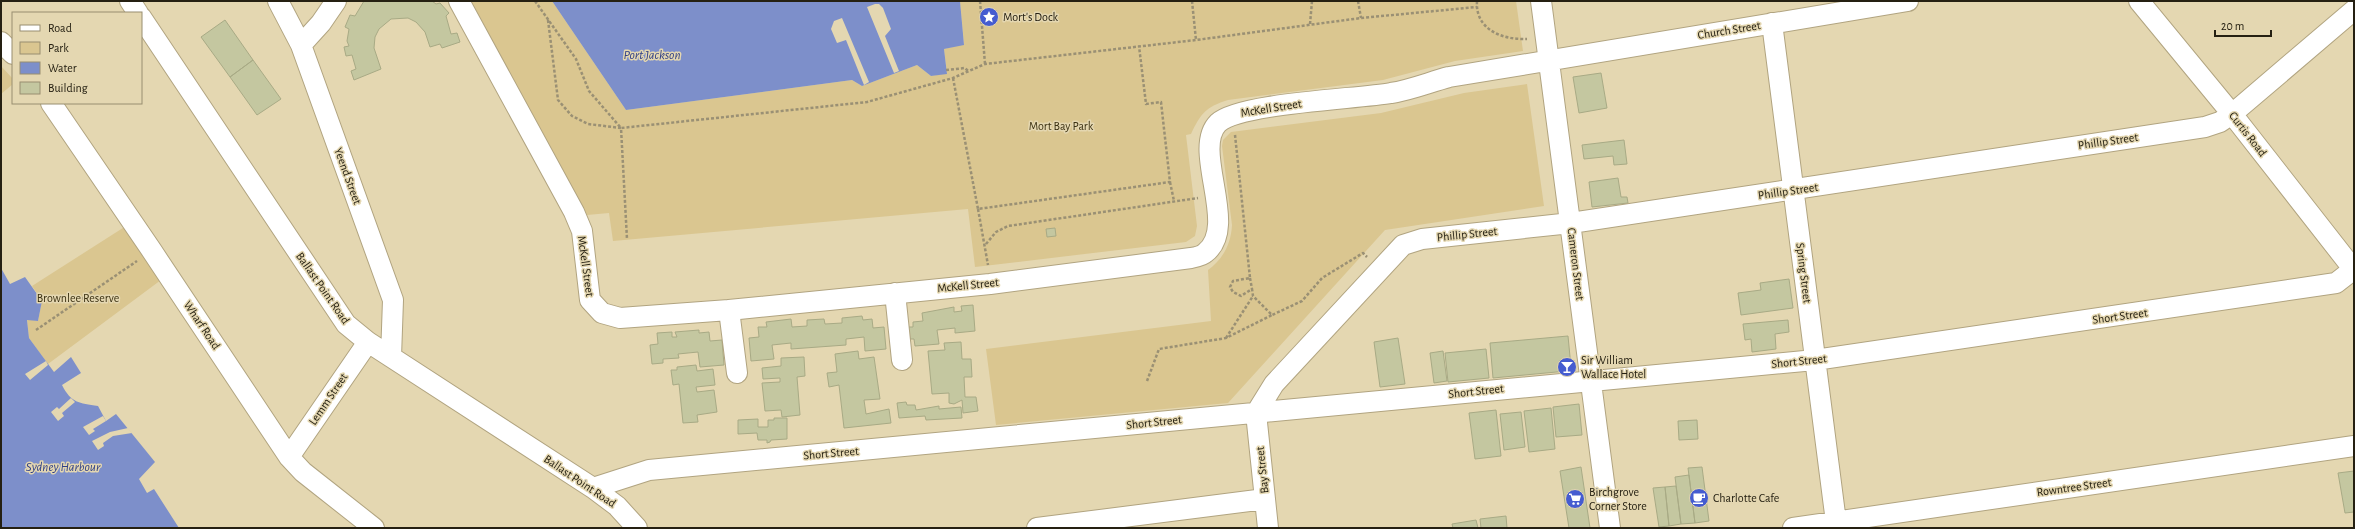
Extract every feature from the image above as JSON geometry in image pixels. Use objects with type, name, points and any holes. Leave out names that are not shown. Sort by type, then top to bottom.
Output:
[{"type":"street","points":[[130,1],[137,12]]},
{"type":"street","name":"Yeend Street","points":[[278,1],[301,45],[393,300],[391,357]]},
{"type":"street","points":[[301,45],[321,23],[336,1]]},
{"type":"street","name":"McKell Street","points":[[459,1],[574,212],[582,231],[590,300],[602,313],[620,318],[729,310],[990,284],[1191,258],[1205,254],[1213,244],[1219,229],[1210,149],[1212,134],[1218,123],[1233,114],[1286,105],[1392,93],[1449,76],[1550,59]]},
{"type":"street","name":"Cameron Street","points":[[1541,1],[1545,37],[1550,59],[1610,528]]},
{"type":"street","name":"Church Street","points":[[1550,59],[1908,1]]},
{"type":"street","name":"Curtis Road","points":[[2139,1],[2232,114],[2354,269]]},
{"type":"street","name":"Phillip Street","points":[[1256,413],[1274,384],[1403,245],[1422,239],[1571,223],[1794,191],[2205,127],[2220,122],[2232,114],[2354,10]]},
{"type":"street","name":"Ballast Point Road","points":[[142,18],[346,324],[368,342],[593,488],[617,506],[637,528]]},
{"type":"street","name":"Spring Street","points":[[1772,23],[1815,360],[1830,524]]},
{"type":"street","points":[[1,42],[12,53]]},
{"type":"street","name":"Wharf Road","points":[[52,104],[152,251],[289,457],[303,472],[374,528]]},
{"type":"street","name":"Short Street","points":[[593,488],[649,470],[1815,360],[2336,283],[2354,269]]},
{"type":"street","points":[[895,293],[902,360]]},
{"type":"street","points":[[729,310],[737,373]]},
{"type":"street","name":"Lemm Street","points":[[289,457],[368,342]]},
{"type":"street","name":"Bay Street","points":[[1256,413],[1268,528]]},
{"type":"street","name":"Rowntree Street","points":[[1793,528],[1830,524],[2354,446]]},
{"type":"street","points":[[1037,528],[1265,499]]},
{"type":"path","points":[[535,1],[576,58],[589,91],[620,128],[627,239]]},
{"type":"path","points":[[980,1],[985,64]]},
{"type":"path","points":[[1192,1],[1196,40]]},
{"type":"path","points":[[1310,24],[1312,1]]},
{"type":"path","points":[[1358,1],[1361,18]]},
{"type":"path","points":[[1477,1],[1476,7],[1482,24],[1494,34],[1512,40],[1545,37]]},
{"type":"path","points":[[548,20],[558,100],[572,116],[588,124],[620,128],[867,102],[953,78],[985,64],[1196,40],[1361,18],[1476,7]]},
{"type":"path","points":[[1139,46],[1146,104],[1161,102],[1170,182],[1174,201]]},
{"type":"path","points":[[946,70],[965,68],[968,71]]},
{"type":"path","points":[[953,78],[986,244],[990,284]]},
{"type":"path","points":[[1233,114],[1253,296],[1272,315]]},
{"type":"path","points":[[978,209],[1170,182]]},
{"type":"path","points":[[986,244],[996,232],[1008,226],[1215,196]]},
{"type":"path","points":[[36,330],[152,251]]},
{"type":"path","points":[[1147,381],[1159,349],[1226,338],[1302,301],[1322,278],[1363,253],[1381,270]]},
{"type":"path","points":[[1250,278],[1237,279],[1230,287],[1233,292],[1240,296],[1252,289]]},
{"type":"path","points":[[1226,338],[1253,296]]},
{"type":"green space","name":"Mort Bay Park","points":[[471,1],[552,1],[626,110],[852,80],[862,86],[917,65],[931,76],[947,73],[944,49],[964,44],[960,1],[1516,1],[1523,51],[1455,61],[1383,80],[1228,100],[1214,105],[1201,116],[1191,134],[1186,135],[1197,226],[1195,236],[1186,242],[975,267],[968,209],[613,241],[609,213],[587,215]]},
{"type":"green space","points":[[1,66],[12,78],[12,85],[1,94]]},
{"type":"green space","points":[[1527,84],[1544,206],[1385,230],[1228,403],[996,425],[986,349],[1211,321],[1208,270],[1222,256],[1228,245],[1232,225],[1222,146],[1223,140],[1231,132],[1381,113],[1464,93]]},
{"type":"green space","name":"Brownlee Reserve","points":[[126,226],[161,280],[48,364],[29,338],[27,319],[38,321],[42,301],[32,286]]},
{"type":"water","name":"Port Jackson","points":[[552,1],[960,1],[964,45],[944,49],[947,74],[931,76],[917,65],[862,86],[852,80],[626,110]]},
{"type":"water","name":"Sydney Harbour","points":[[1,268],[10,284],[25,277],[42,301],[38,321],[27,320],[29,338],[54,372],[71,357],[81,373],[62,385],[65,391],[72,399],[76,401],[98,406],[106,421],[116,414],[155,462],[139,479],[147,493],[154,489],[179,528],[1,528]]},
{"type":"pier","points":[[879,4],[883,8],[891,29],[885,36],[899,71],[894,73],[867,7]]},
{"type":"pier","points":[[842,18],[869,82],[864,85],[846,40],[837,43],[831,29],[834,21]]},
{"type":"pier","points":[[46,361],[48,365],[30,380],[25,374]]},
{"type":"pier","points":[[71,398],[75,402],[62,413],[64,416],[58,421],[51,412],[57,407],[59,409]]},
{"type":"pier","points":[[103,416],[106,421],[93,429],[95,431],[89,435],[83,427]]},
{"type":"pier","points":[[128,428],[132,433],[113,436],[103,443],[104,446],[98,450],[92,441],[110,432]]},
{"type":"building","points":[[364,1],[432,1],[436,4],[440,3],[449,13],[446,16],[451,34],[457,33],[460,42],[442,48],[440,44],[430,47],[425,32],[416,22],[408,18],[391,19],[379,29],[375,37],[374,48],[381,69],[354,80],[351,71],[356,69],[352,55],[346,56],[344,47],[349,46],[347,41],[349,29],[345,27],[350,15],[355,16]]},
{"type":"building","points":[[225,20],[253,60],[230,77],[201,37]]},
{"type":"building","points":[[253,60],[281,99],[257,115],[230,77]]},
{"type":"building","points":[[1601,73],[1607,108],[1579,113],[1573,77]]},
{"type":"building","points":[[1624,140],[1627,164],[1614,165],[1613,156],[1584,159],[1582,145]]},
{"type":"building","points":[[1618,178],[1621,197],[1627,197],[1628,203],[1592,207],[1589,182]]},
{"type":"building","points":[[1055,228],[1056,236],[1047,237],[1046,229]]},
{"type":"building","points":[[1789,279],[1793,308],[1741,315],[1738,293],[1761,290],[1760,283]]},
{"type":"building","points":[[973,305],[975,331],[955,333],[955,328],[937,330],[939,344],[915,346],[914,339],[910,339],[908,327],[913,327],[913,322],[923,321],[922,313],[954,307],[954,312],[962,311],[961,306]]},
{"type":"building","points":[[862,316],[863,320],[872,319],[873,328],[884,327],[886,349],[865,351],[864,337],[846,339],[846,345],[791,349],[791,343],[772,345],[774,359],[751,361],[749,338],[759,337],[758,327],[767,327],[766,322],[791,319],[792,327],[807,326],[807,320],[824,319],[825,324],[842,323],[842,318]]},
{"type":"building","points":[[1788,320],[1789,332],[1775,334],[1776,349],[1752,352],[1751,339],[1745,340],[1743,324]]},
{"type":"building","points":[[699,330],[699,333],[709,332],[710,341],[722,340],[724,365],[700,367],[698,352],[678,354],[679,358],[663,359],[663,363],[652,364],[650,345],[658,344],[657,333],[672,332],[672,337],[677,337],[675,332]]},
{"type":"building","points":[[1568,336],[1571,367],[1567,371],[1493,378],[1490,343]]},
{"type":"building","points":[[1398,338],[1405,384],[1380,387],[1374,342]]},
{"type":"building","points":[[961,342],[962,359],[971,359],[972,377],[964,377],[965,397],[976,397],[978,411],[963,413],[962,400],[954,404],[949,403],[949,393],[932,394],[928,351],[945,350],[944,343]]},
{"type":"building","points":[[1486,349],[1489,378],[1448,382],[1445,353]]},
{"type":"building","points":[[858,351],[859,359],[874,357],[880,399],[864,400],[866,414],[889,409],[891,423],[844,428],[839,385],[829,387],[827,373],[837,372],[835,354]]},
{"type":"building","points":[[1443,351],[1447,381],[1434,383],[1430,353]]},
{"type":"building","points":[[804,357],[805,376],[797,377],[800,415],[782,417],[781,410],[765,411],[762,383],[780,382],[780,378],[763,379],[762,368],[781,366],[781,358]]},
{"type":"building","points":[[696,365],[697,371],[713,369],[715,385],[696,387],[697,392],[714,390],[717,412],[697,415],[698,422],[683,423],[679,384],[673,385],[671,370],[677,370],[677,367]]},
{"type":"building","points":[[906,402],[907,405],[915,405],[916,410],[939,406],[939,409],[961,407],[962,418],[926,420],[925,416],[899,418],[897,403]]},
{"type":"building","points":[[1579,404],[1582,435],[1556,437],[1553,407]]},
{"type":"building","points":[[1551,408],[1555,449],[1529,452],[1524,411]]},
{"type":"building","points":[[1496,410],[1501,456],[1475,459],[1469,413]]},
{"type":"building","points":[[1521,412],[1525,447],[1504,450],[1500,414]]},
{"type":"building","points":[[774,418],[787,418],[787,439],[771,440],[767,443],[767,440],[758,440],[757,433],[738,434],[738,420],[758,419],[758,427],[768,427],[768,420],[774,420]]},
{"type":"building","points":[[1697,420],[1698,439],[1679,440],[1678,421]]},
{"type":"building","name":"Birchgrove Corner Store","points":[[1581,467],[1590,528],[1569,528],[1560,471]]},
{"type":"building","name":"Charlotte Cafe","points":[[1702,467],[1709,521],[1695,523],[1688,468]]},
{"type":"building","points":[[2354,471],[2354,512],[2345,513],[2338,473]]},
{"type":"building","points":[[1689,475],[1695,523],[1681,524],[1675,477]]},
{"type":"building","points":[[1676,486],[1681,524],[1669,526],[1665,487]]},
{"type":"building","points":[[1665,487],[1669,526],[1659,527],[1653,488]]},
{"type":"building","points":[[1506,516],[1507,528],[1481,528],[1480,519]]},
{"type":"building","points":[[1476,520],[1478,528],[1453,528],[1452,524]]},
{"type":"place","name":"Mort's Dock","points":[[989,17]]},
{"type":"place","name":"Sir William Wallace Hotel","points":[[1567,367]]},
{"type":"place","name":"Charlotte Cafe","points":[[1699,498]]},
{"type":"place","name":"Birchgrove Corner Store","points":[[1575,499]]}]
